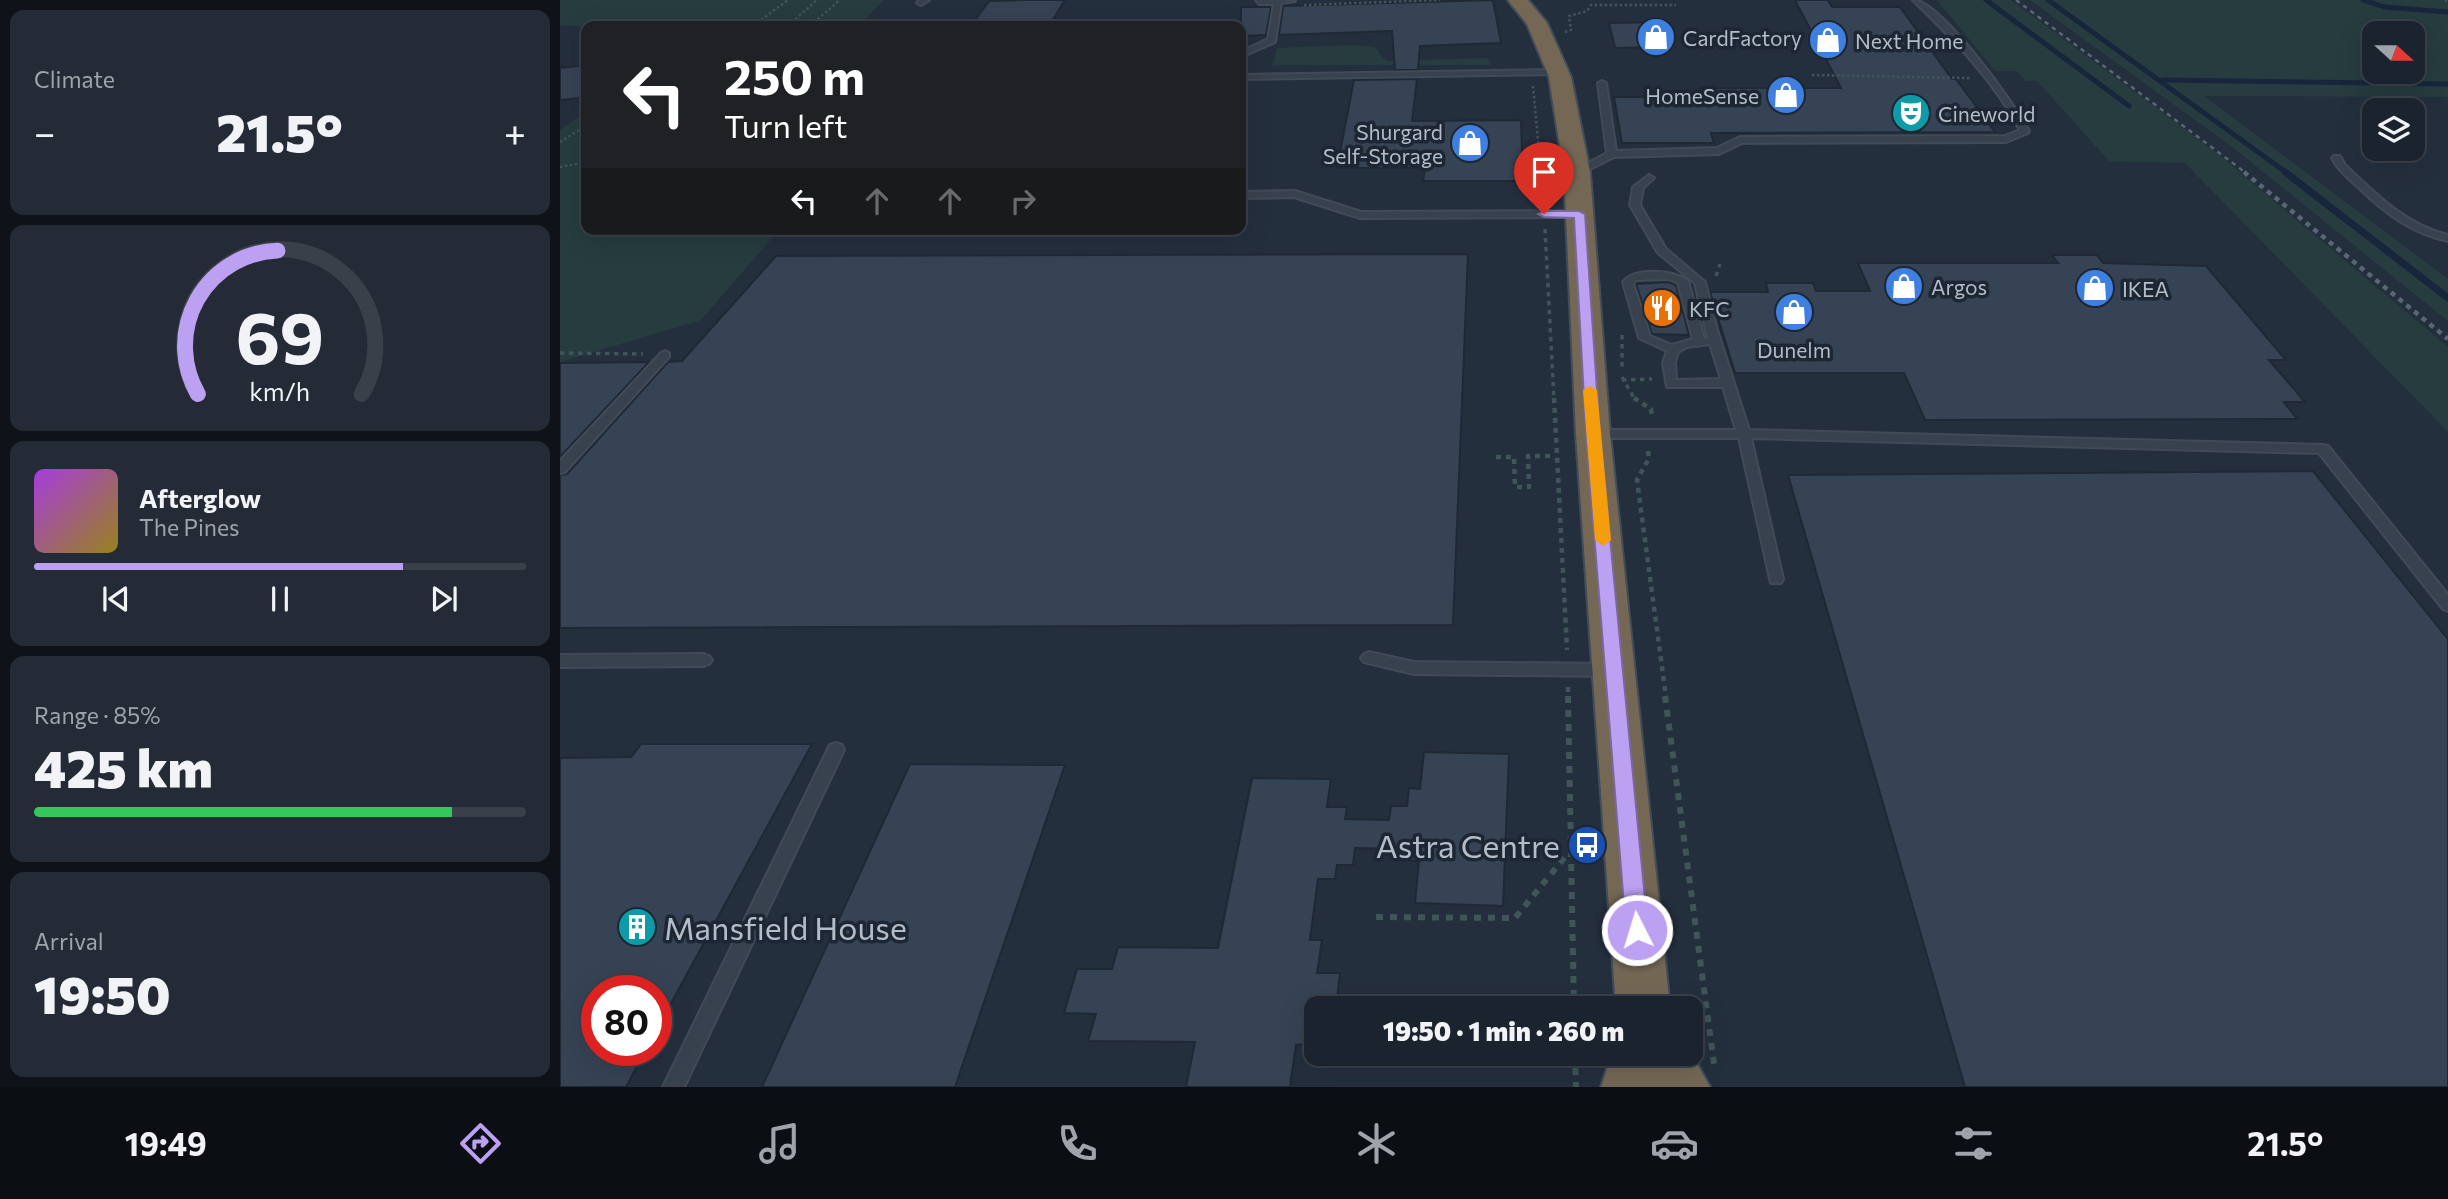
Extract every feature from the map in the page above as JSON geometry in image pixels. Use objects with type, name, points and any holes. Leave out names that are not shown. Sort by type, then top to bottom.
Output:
[{"type":"highway","points":[[1518,0],[1537,23],[1545,76],[1577,172],[1593,434],[1592,670],[1641,996]]},
{"type":"highway","points":[[1630,1087],[1636,1066]]},
{"type":"highway","points":[[1677,1066],[1698,1080]]},
{"type":"lane","points":[[1577,172],[1612,153],[1719,151],[1740,140],[2006,139],[2025,131],[2020,118],[1988,78],[1917,0]]},
{"type":"lane","points":[[1259,2],[1291,1]]},
{"type":"lane","points":[[1246,53],[1272,40],[1278,2]]},
{"type":"lane","points":[[1246,77],[1545,76]]},
{"type":"lane","points":[[1602,83],[1612,153]]},
{"type":"lane","points":[[2337,158],[2341,166],[2403,222],[2433,236],[2448,239]]},
{"type":"lane","points":[[1649,178],[1637,187],[1635,205],[1662,251],[1700,282],[1714,341],[1744,434],[1776,579]]},
{"type":"lane","points":[[1246,195],[1295,194],[1360,215],[1579,214]]},
{"type":"lane","points":[[1673,350],[1645,338],[1628,282],[1633,277],[1670,276],[1682,281],[1699,342]]},
{"type":"lane","points":[[1714,341],[1683,343],[1673,350],[1667,366],[1671,384],[1728,383]]},
{"type":"lane","points":[[560,469],[665,355]]},
{"type":"lane","points":[[1593,434],[1744,434],[2323,449],[2448,605]]},
{"type":"lane","points":[[1369,658],[1414,668],[1592,670]]},
{"type":"lane","points":[[560,661],[704,660]]},
{"type":"lane","points":[[673,1087],[836,750]]},
{"type":"path","points":[[760,21],[788,0]]},
{"type":"path","points":[[794,21],[817,0]]},
{"type":"path","points":[[816,21],[840,0]]},
{"type":"path","points":[[1278,2],[1440,0]]},
{"type":"path","points":[[1557,34],[1571,30],[1569,16],[1587,10],[1591,5],[1676,5]]},
{"type":"path","points":[[1812,75],[1988,78]]},
{"type":"path","points":[[1545,76],[1544,214],[1555,456],[1592,670],[1569,851],[1574,996]]},
{"type":"path","points":[[560,142],[581,129]]},
{"type":"path","points":[[560,167],[581,163]]},
{"type":"path","points":[[1622,330],[1622,380],[1637,404],[1651,410],[1653,431],[1645,435],[1649,458],[1637,480],[1698,1080]]},
{"type":"path","points":[[560,352],[665,355]]},
{"type":"path","points":[[1622,380],[1670,379]]},
{"type":"path","points":[[1496,457],[1514,457],[1515,487],[1529,487],[1528,456],[1555,456]]},
{"type":"path","points":[[1376,917],[1515,918],[1569,851]]},
{"type":"path","points":[[1575,1066],[1576,1087]]},
{"type":"green space","points":[[560,0],[884,0],[864,21],[581,21],[581,27],[560,25]]},
{"type":"green space","points":[[1937,0],[2011,0],[2217,153],[2448,347],[2448,432],[2185,163],[2109,161],[2037,81],[2026,81],[2017,71],[1995,71]]},
{"type":"green space","points":[[2030,0],[2448,0],[2448,97],[2204,96],[2448,279],[2448,321],[2231,146]]},
{"type":"green space","points":[[1354,45],[1375,47],[1386,61],[1487,58],[1490,65],[1273,65],[1277,48]]},
{"type":"green space","points":[[581,115],[581,235],[775,235],[701,320],[560,362],[560,130]]},
{"type":"building","points":[[1065,0],[1052,21],[975,21],[989,1]]},
{"type":"building","points":[[1493,0],[1501,43],[1420,46],[1418,70],[1395,70],[1392,31],[1279,35],[1283,6]]},
{"type":"building","points":[[1795,0],[1828,0],[1832,7],[1900,7],[1952,79],[1956,79],[1995,132],[1711,133],[1714,143],[1622,143],[1614,97],[1703,97],[1700,88],[1841,88]]},
{"type":"building","points":[[1241,7],[1271,7],[1266,35],[1246,36],[1246,21],[1241,21]]},
{"type":"building","points":[[1658,22],[1667,47],[1615,48],[1609,23]]},
{"type":"building","points":[[581,66],[579,98],[560,100],[560,68]]},
{"type":"building","points":[[1417,79],[1412,121],[1521,120],[1523,181],[1423,181],[1425,168],[1337,168],[1354,80]]},
{"type":"building","points":[[1468,254],[1453,625],[560,628],[560,475],[567,474],[668,362],[682,361],[776,256]]},
{"type":"building","points":[[2052,255],[2097,255],[2103,263],[2206,266],[2286,360],[2269,360],[2305,402],[2284,402],[2297,419],[1925,420],[1904,373],[1735,373],[1710,292],[1768,292],[1766,283],[1813,283],[1816,291],[1870,291],[1858,263],[2058,263]]},
{"type":"building","name":"KFC","points":[[1668,282],[1676,285],[1689,335],[1652,334],[1636,284]]},
{"type":"building","points":[[649,362],[560,457],[560,363]]},
{"type":"building","points":[[2313,471],[2448,639],[2448,1087],[1965,1087],[1788,475]]},
{"type":"building","name":"Mansfield House","points":[[641,744],[812,744],[672,1002],[672,975],[581,975],[581,1066],[637,1066],[626,1087],[560,1087],[560,758],[631,757]]},
{"type":"building","points":[[1424,752],[1509,754],[1503,906],[1415,903],[1419,861],[1401,860],[1402,849],[1355,848],[1353,865],[1337,865],[1335,879],[1318,879],[1310,940],[1322,940],[1317,973],[1340,973],[1337,996],[1304,996],[1304,1044],[1296,1045],[1290,1087],[1186,1087],[1195,1042],[1088,1041],[1096,1014],[1064,1013],[1077,969],[1112,969],[1118,947],[1218,948],[1252,778],[1331,779],[1327,807],[1347,807],[1345,819],[1389,820],[1391,806],[1407,806],[1409,788],[1420,789]]},
{"type":"building","points":[[910,764],[1065,765],[955,1087],[762,1087]]},
{"type":"waterway","points":[[1986,0],[2129,106]]},
{"type":"waterway","points":[[2048,0],[2287,173]]},
{"type":"waterway","points":[[2363,0],[2384,7],[2448,12]]},
{"type":"waterway","points":[[2163,80],[2448,84]]},
{"type":"waterway","points":[[2285,172],[2448,298]]},
{"type":"railway","points":[[2016,0],[2246,173]]},
{"type":"railway","points":[[2244,172],[2448,339]]},
{"type":"slow traffic","points":[[1590,390],[1603,540]]},
{"type":"place","name":"CardFactory","points":[[1656,37]]},
{"type":"place","name":"Next Home","points":[[1828,40]]},
{"type":"place","name":"HomeSense","points":[[1786,95]]},
{"type":"place","name":"Cineworld","points":[[1911,113]]},
{"type":"place","name":"Shurgard Self-Storage","points":[[1470,143]]},
{"type":"place","name":"Argos","points":[[1904,286]]},
{"type":"place","name":"IKEA","points":[[2095,288]]},
{"type":"place","name":"KFC","points":[[1662,308]]},
{"type":"place","name":"Dunelm","points":[[1794,312]]},
{"type":"place","name":"Astra Centre","points":[[1587,845]]},
{"type":"place","name":"Mansfield House","points":[[637,927]]},
{"type":"route","points":[[1544,214],[1579,214],[1593,434],[1637,930]]}]
